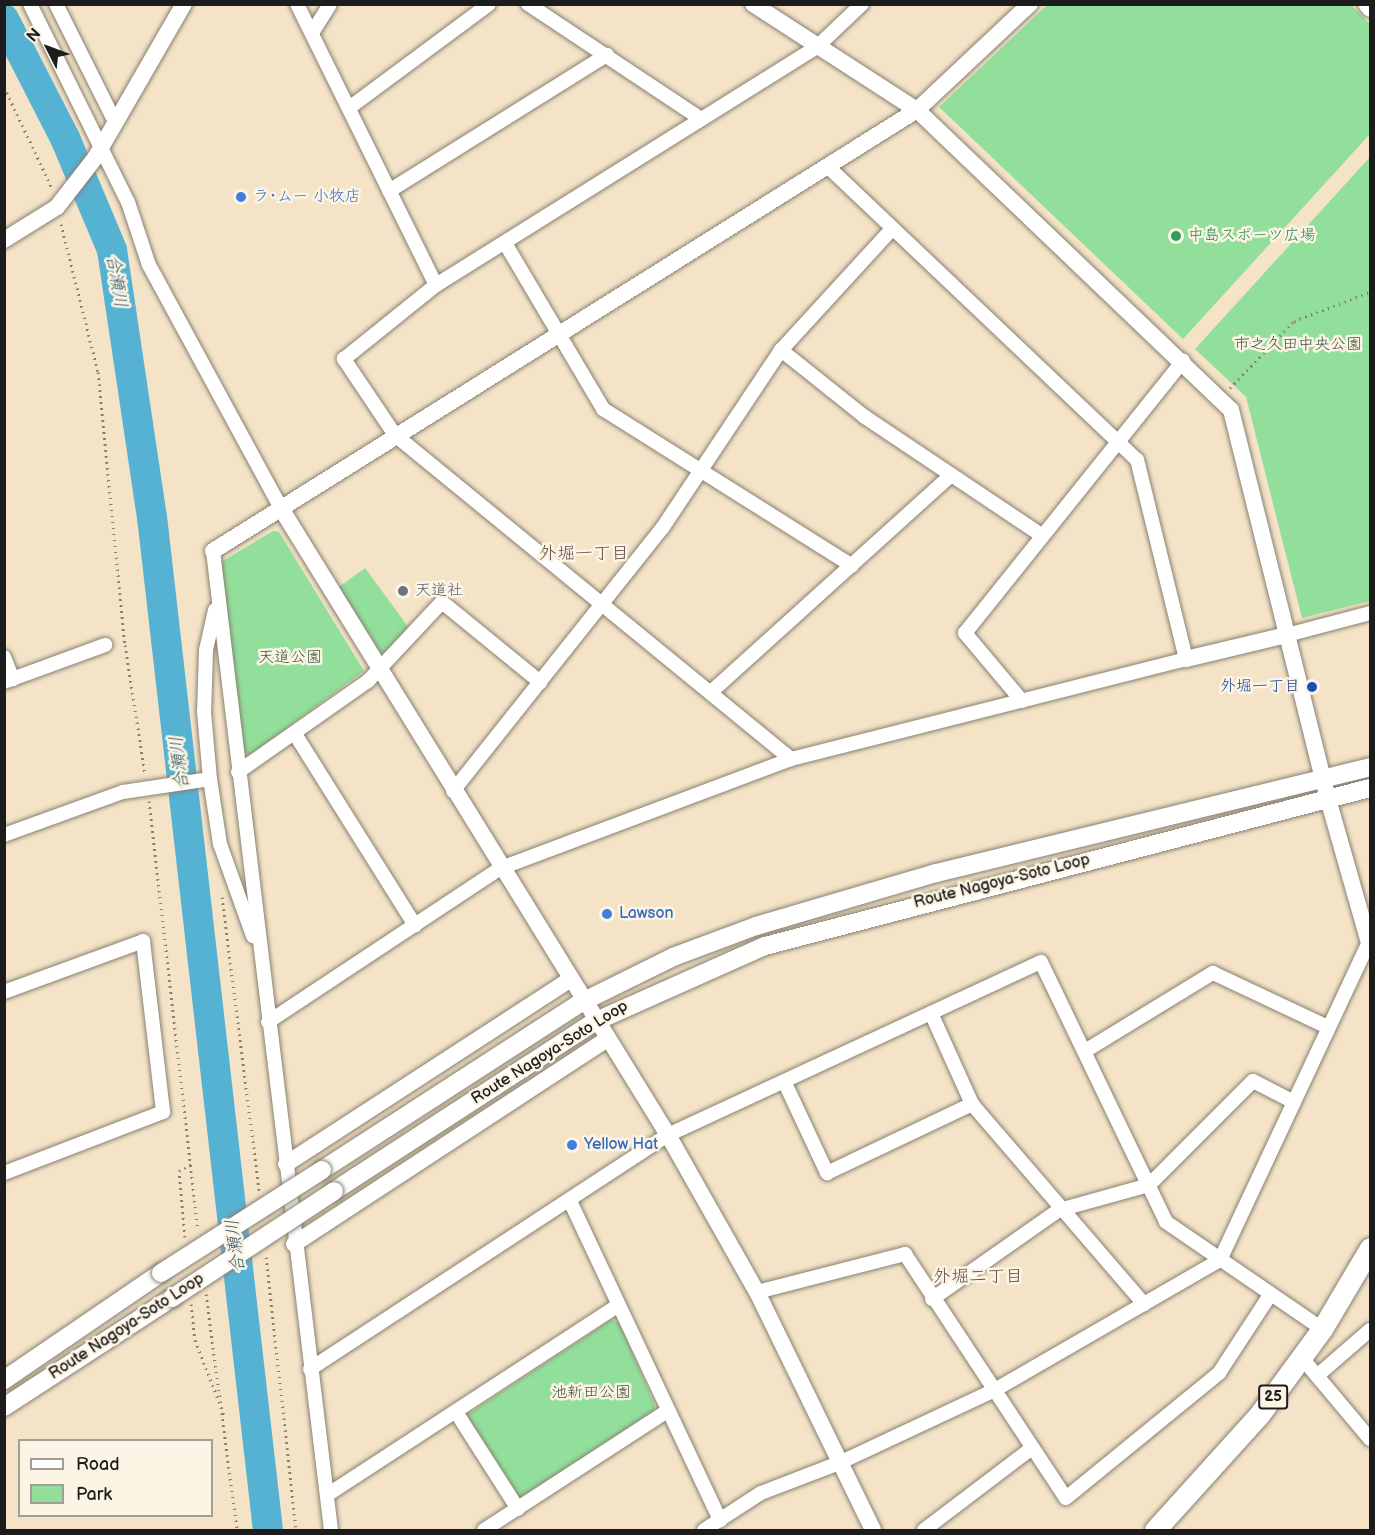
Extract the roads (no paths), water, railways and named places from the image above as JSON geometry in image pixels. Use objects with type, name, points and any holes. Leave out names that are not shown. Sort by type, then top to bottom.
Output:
[{"type":"main road","name":"Route Nagoya-Soto Loop","points":[[4,1381],[160,1273],[582,1002],[673,957],[756,926],[936,873],[1371,767]]},
{"type":"main road","name":"Route Nagoya-Soto Loop","points":[[8,1405],[594,1022],[765,946],[1371,788]]},
{"type":"main road","name":"25","points":[[1155,1530],[1213,1470],[1302,1358],[1371,1248]]},
{"type":"street","points":[[30,4],[98,152],[129,202],[149,265],[282,510],[568,981],[668,1135],[757,1292],[873,1530]]},
{"type":"street","points":[[56,4],[115,122]]},
{"type":"street","points":[[4,240],[57,207],[98,152],[184,4]]},
{"type":"street","points":[[297,4],[436,285]]},
{"type":"street","points":[[312,33],[330,4]]},
{"type":"street","points":[[349,108],[489,4]]},
{"type":"street","points":[[528,4],[701,119]]},
{"type":"street","points":[[704,1530],[761,1493],[839,1463],[993,1391],[1220,1260],[1328,1027],[1370,945],[1328,799],[1236,426],[1221,398],[917,110],[753,4]]},
{"type":"street","points":[[791,759],[395,435],[344,359],[436,285],[818,46],[862,4]]},
{"type":"street","points":[[331,1530],[258,949],[213,551],[282,510],[557,332],[828,167],[917,110],[1030,4]]},
{"type":"street","points":[[389,191],[606,55]]},
{"type":"street","points":[[828,167],[1137,460],[1186,659]]},
{"type":"street","points":[[453,791],[601,605],[703,469],[781,350],[891,229]]},
{"type":"street","points":[[505,243],[603,409],[703,469],[852,566]]},
{"type":"street","points":[[781,350],[865,417],[1041,535]]},
{"type":"street","points":[[1022,701],[965,633],[1041,535],[1183,361]]},
{"type":"street","points":[[711,692],[951,475]]},
{"type":"street","points":[[217,602],[206,650],[210,779],[220,844],[258,949]]},
{"type":"street","points":[[238,772],[295,734],[378,670],[442,602],[540,682]]},
{"type":"street","points":[[268,1022],[501,868],[791,759],[1371,613]]},
{"type":"street","points":[[4,657],[9,680],[105,645]]},
{"type":"street","points":[[295,734],[415,925]]},
{"type":"street","points":[[4,835],[147,787],[210,779]]},
{"type":"street","points":[[4,992],[143,941],[163,1112],[4,1173]]},
{"type":"street","points":[[310,1369],[668,1135],[1041,962],[1166,1222],[1322,1329]]},
{"type":"street","points":[[1085,1051],[1213,973],[1328,1027]]},
{"type":"street","points":[[286,1164],[568,981]]},
{"type":"street","points":[[932,1013],[972,1104],[1059,1210],[1144,1304]]},
{"type":"street","points":[[294,1244],[606,1040]]},
{"type":"street","points":[[784,1081],[827,1173],[972,1104]]},
{"type":"street","points":[[932,1299],[1059,1210],[1149,1185],[1253,1081],[1294,1102]]},
{"type":"street","points":[[570,1201],[666,1412],[720,1520]]},
{"type":"street","points":[[757,1292],[905,1254],[932,1299],[1066,1498],[1218,1373],[1270,1295]]},
{"type":"street","points":[[327,1495],[617,1305]]},
{"type":"street","points":[[1318,1375],[1371,1330]]},
{"type":"street","points":[[1302,1358],[1371,1439]]},
{"type":"street","points":[[4,1381],[8,1405]]},
{"type":"street","points":[[456,1412],[518,1509]]},
{"type":"street","points":[[484,1530],[666,1412]]},
{"type":"street","points":[[924,1530],[1032,1448]]},
{"type":"waterway","name":"合瀬川","points":[[4,19],[65,138],[112,250],[152,517],[268,1530]]},
{"type":"place","name":"ラ･ムー 小牧店","points":[[241,197]]},
{"type":"place","name":"中島スポーツ広場","points":[[1176,236]]},
{"type":"place","name":"天道社","points":[[403,591]]},
{"type":"place","name":"外堀一丁目","points":[[1312,687]]},
{"type":"place","name":"Lawson","points":[[607,914]]},
{"type":"place","name":"Yellow Hat","points":[[572,1145]]},
{"type":"district","name":"外堀一丁目","points":[[584,554]]},
{"type":"district","name":"外堀二丁目","points":[[978,1277]]},
{"type":"park label","name":"市之久田中央公園","points":[[1298,345]]},
{"type":"park label","name":"天道公園","points":[[290,658]]},
{"type":"park label","name":"池新田公園","points":[[591,1393]]}]
